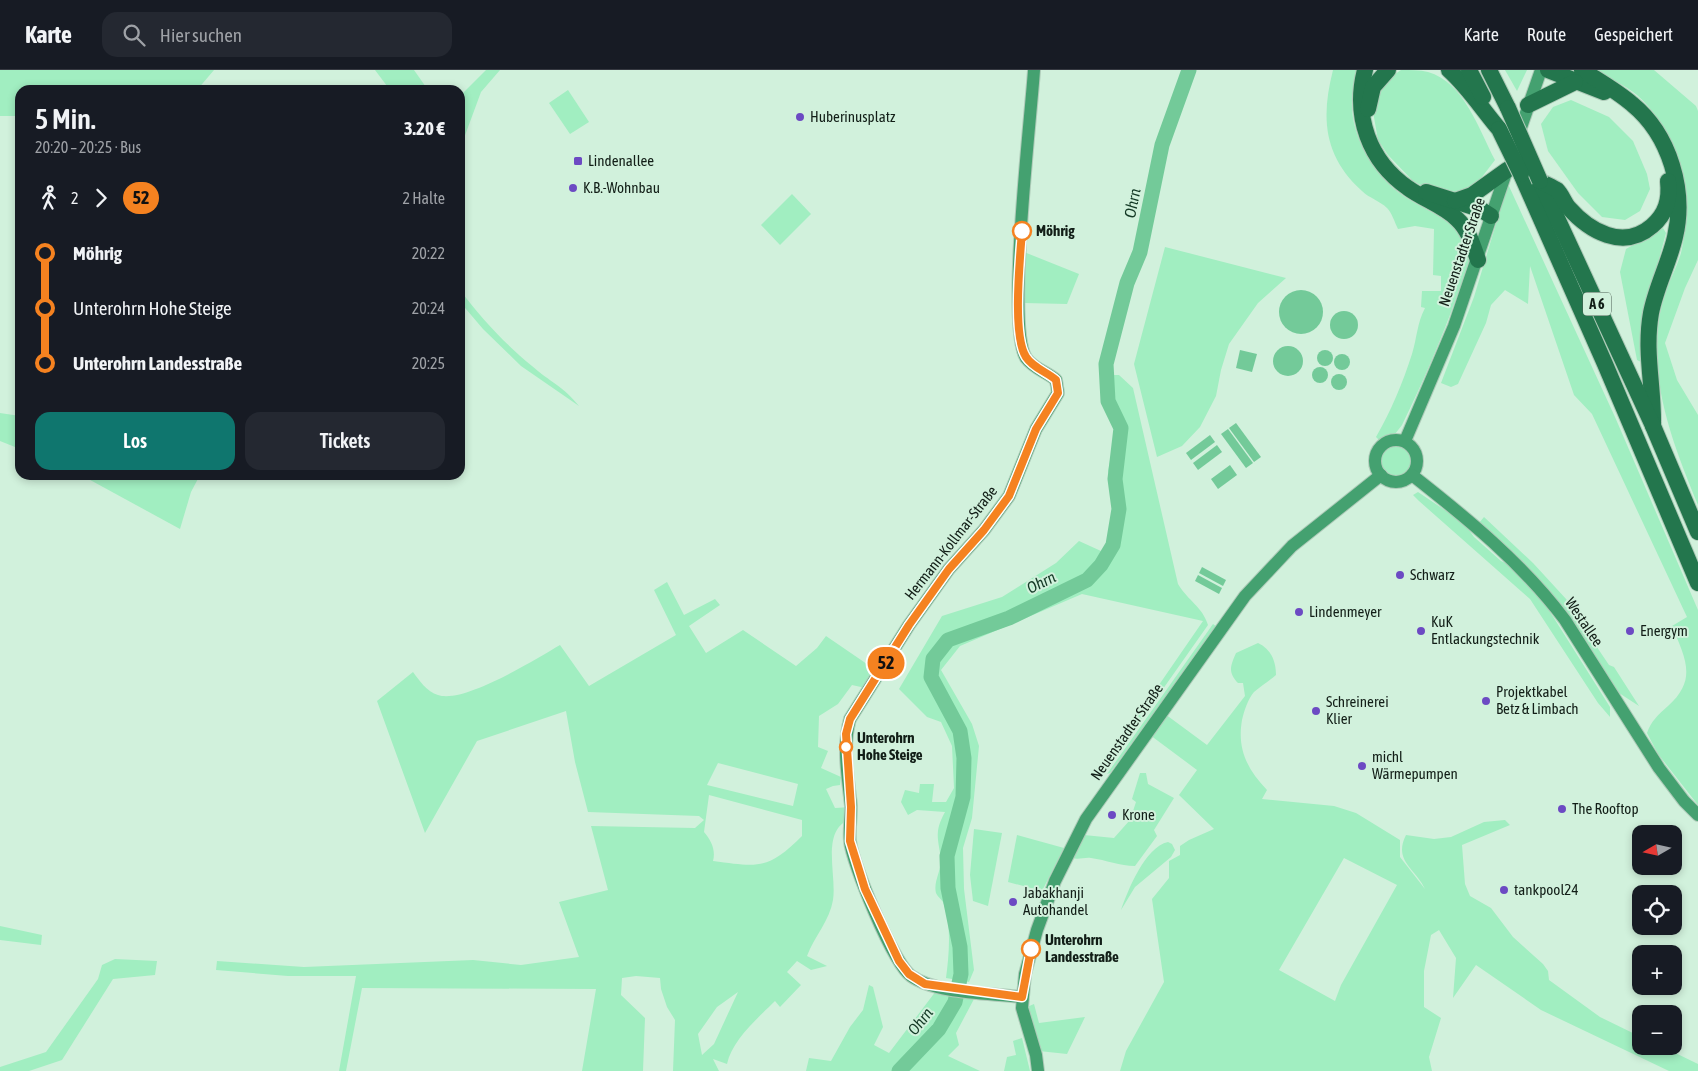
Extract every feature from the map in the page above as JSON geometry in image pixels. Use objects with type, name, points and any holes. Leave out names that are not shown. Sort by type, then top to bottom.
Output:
[{"type":"highway","points":[[1365,70],[1361,87],[1361,110],[1371,148],[1396,179],[1457,218],[1470,238],[1478,260]]},
{"type":"highway","points":[[1388,70],[1379,78],[1369,97],[1367,112],[1370,130],[1376,145],[1387,161],[1413,184],[1426,192],[1455,201],[1491,218]]},
{"type":"highway","points":[[1449,70],[1466,87],[1478,105],[1499,129]]},
{"type":"highway","name":"A 6","points":[[1469,70],[1499,129],[1514,172],[1698,583]]},
{"type":"highway","name":"A 6","points":[[1489,70],[1653,426],[1698,532]]},
{"type":"highway","points":[[1548,70],[1579,76],[1633,104],[1648,119],[1670,158],[1677,186],[1680,213],[1675,239],[1656,295],[1648,334],[1648,366],[1653,405],[1653,426]]},
{"type":"highway","points":[[1528,105],[1579,76]]},
{"type":"highway","points":[[1540,181],[1557,190],[1566,205],[1589,226],[1612,237],[1633,235],[1646,230],[1658,220],[1668,203],[1670,193],[1664,160],[1655,140],[1642,122],[1615,98],[1579,76]]},
{"type":"highway","points":[[1455,201],[1472,195],[1514,172]]},
{"type":"highway","points":[[1457,218],[1491,218]]},
{"type":"main road","name":"Hermann-Kollmar-Straße","points":[[1022,997],[972,992],[925,984],[909,974],[899,961],[865,889],[850,841],[851,807],[846,734],[850,719],[909,625],[949,569],[984,530],[1009,496],[1036,429],[1058,393],[1056,380],[1032,364],[1026,357],[1021,336],[1019,302],[1022,231],[1034,70]]},
{"type":"main road","name":"Neuenstadter Straße","points":[[1405,441],[1435,374],[1478,260],[1491,218],[1514,172],[1528,105],[1540,70]]},
{"type":"main road","points":[[1390,440],[1405,441],[1411,446],[1417,456],[1417,464],[1412,475],[1404,480],[1395,482],[1381,475],[1375,465],[1378,450],[1390,440]]},
{"type":"main road","name":"Neuenstadter Straße","points":[[1038,1071],[1036,1055],[1022,1008],[1022,997],[1031,949],[1055,881],[1070,846],[1121,767],[1228,620],[1266,572],[1292,546],[1381,475]]},
{"type":"main road","name":"Westallee","points":[[1412,475],[1471,522],[1523,570],[1550,600],[1565,620],[1659,768],[1684,801],[1698,815]]},
{"type":"shaded area","points":[[0,70],[214,70],[201,85],[15,85],[15,116],[0,116]]},
{"type":"shaded area","points":[[375,70],[414,70],[424,85],[386,85]]},
{"type":"shaded area","points":[[486,70],[500,70],[481,92],[465,135],[465,91]]},
{"type":"shaded area","points":[[1333,70],[1357,70],[1353,89],[1352,113],[1359,139],[1371,163],[1388,184],[1398,192],[1454,227],[1462,237],[1467,249],[1469,263],[1438,345],[1402,425],[1395,434],[1380,441],[1376,437],[1392,407],[1414,348],[1420,319],[1425,308],[1421,307],[1422,291],[1441,291],[1441,276],[1433,275],[1434,229],[1415,226],[1398,229],[1387,208],[1362,191],[1339,164],[1328,135],[1327,120],[1329,87]]},
{"type":"shaded area","points":[[1401,70],[1425,71],[1441,77],[1461,96],[1469,108],[1495,160],[1475,186],[1455,194],[1428,189],[1413,181],[1388,155],[1378,140],[1372,106],[1388,79]]},
{"type":"shaded area","points":[[1505,70],[1527,70],[1517,91]]},
{"type":"shaded area","points":[[1594,70],[1654,70],[1696,106],[1698,111],[1698,260],[1685,288],[1665,343],[1677,380],[1698,415],[1698,505],[1683,467],[1664,408],[1658,368],[1657,341],[1660,314],[1681,253],[1685,233],[1686,211],[1680,168],[1673,147],[1651,110],[1632,91]]},
{"type":"shaded area","points":[[568,90],[589,122],[570,134],[549,103]]},
{"type":"shaded area","points":[[1571,100],[1609,117],[1633,141],[1647,174],[1650,189],[1640,211],[1625,220],[1602,217],[1578,193],[1548,151],[1541,124],[1553,107]]},
{"type":"shaded area","points":[[1508,184],[1615,417],[1698,610],[1698,805],[1658,754],[1647,733],[1658,715],[1677,696],[1683,687],[1686,668],[1681,648],[1672,626],[1687,617],[1592,414],[1574,395],[1530,266],[1528,304],[1505,290],[1491,305],[1486,323],[1458,384],[1451,387],[1441,383],[1474,297]]},
{"type":"shaded area","points":[[792,194],[811,214],[780,245],[761,225]]},
{"type":"shaded area","points":[[1663,228],[1666,233],[1640,331],[1643,363],[1637,360],[1620,272],[1626,249]]},
{"type":"shaded area","points":[[1165,247],[1286,278],[1258,303],[1229,344],[1216,396],[1200,427],[1182,446],[1157,457],[1134,364]]},
{"type":"shaded area","points":[[1024,252],[1079,274],[1067,304],[1024,303]]},
{"type":"shaded area","points":[[1297,290],[1305,290],[1317,296],[1323,312],[1317,328],[1305,334],[1297,334],[1285,328],[1279,316],[1279,308],[1285,296]]},
{"type":"shaded area","points":[[465,296],[484,320],[522,358],[556,384],[579,406],[521,366],[483,329],[465,308]]},
{"type":"shaded area","points":[[1344,311],[1354,315],[1358,325],[1354,335],[1344,339],[1334,335],[1330,325],[1334,315]]},
{"type":"shaded area","points":[[1288,346],[1299,350],[1303,361],[1299,372],[1288,376],[1277,372],[1273,361],[1277,350]]},
{"type":"shaded area","points":[[1240,350],[1257,354],[1252,372],[1236,368]]},
{"type":"shaded area","points":[[1325,350],[1333,358],[1325,366],[1317,358]]},
{"type":"shaded area","points":[[1342,354],[1350,362],[1342,370],[1334,362]]},
{"type":"shaded area","points":[[1320,367],[1328,375],[1320,383],[1312,375]]},
{"type":"shaded area","points":[[1336,374],[1342,374],[1347,379],[1345,388],[1336,390],[1331,385],[1331,379]]},
{"type":"shaded area","points":[[1108,375],[1119,375],[1133,388],[1178,584],[1199,608],[1208,625],[1103,774],[1099,772],[1203,621],[1082,594],[960,646],[941,670],[972,724],[979,746],[972,818],[963,848],[964,889],[974,970],[969,982],[946,978],[949,950],[948,920],[943,902],[935,889],[941,863],[938,830],[945,812],[917,810],[908,815],[901,802],[905,790],[919,793],[920,784],[934,784],[932,802],[946,802],[954,788],[952,746],[941,722],[927,717],[899,689],[942,616],[1002,597],[1056,563],[1079,541],[1101,551],[1112,545],[1116,499],[1108,471],[1118,419],[1107,386]]},
{"type":"shaded area","points":[[0,413],[15,415],[15,447],[0,441]]},
{"type":"shaded area","points":[[1236,423],[1261,457],[1254,462],[1229,428]]},
{"type":"shaded area","points":[[1228,429],[1253,463],[1246,468],[1221,434]]},
{"type":"shaded area","points":[[1210,435],[1215,442],[1191,460],[1186,453]]},
{"type":"shaded area","points":[[1400,440],[1408,443],[1414,449],[1417,461],[1414,473],[1408,479],[1392,482],[1384,479],[1378,473],[1375,457],[1378,449],[1384,443]]},
{"type":"shaded area","points":[[1217,445],[1222,452],[1198,470],[1193,463]]},
{"type":"shaded area","points":[[1230,465],[1237,475],[1218,489],[1211,479]]},
{"type":"shaded area","points":[[90,480],[197,480],[191,492],[180,529]]},
{"type":"shaded area","points":[[1418,492],[1464,523],[1474,537],[1501,561],[1514,567],[1540,596],[1610,707],[1610,717],[1598,703],[1530,599],[1413,495]]},
{"type":"shaded area","points":[[1484,517],[1533,563],[1578,612],[1578,619],[1609,665],[1614,667],[1639,706],[1619,693],[1578,631],[1524,563],[1479,523]]},
{"type":"shaded area","points":[[1202,567],[1226,580],[1223,586],[1199,573]]},
{"type":"shaded area","points":[[1198,575],[1222,588],[1219,594],[1195,581]]},
{"type":"shaded area","points":[[667,582],[684,615],[715,599],[720,605],[689,626],[706,653],[743,630],[796,666],[817,648],[826,636],[880,673],[870,689],[852,685],[838,704],[819,716],[818,747],[828,751],[821,768],[841,777],[840,785],[826,789],[835,808],[851,807],[851,819],[841,824],[833,842],[834,890],[831,907],[807,956],[827,966],[811,970],[797,961],[787,972],[801,985],[780,1007],[775,1001],[754,1022],[734,1046],[727,1064],[713,1059],[719,1071],[673,1071],[675,1020],[667,1007],[661,989],[660,978],[636,976],[622,978],[621,995],[645,1018],[643,1071],[582,1071],[596,989],[362,988],[346,1071],[339,1071],[356,976],[288,976],[216,970],[217,961],[304,967],[473,960],[521,965],[579,957],[559,902],[608,890],[591,826],[695,828],[704,820],[699,816],[588,812],[575,762],[566,711],[477,741],[425,833],[377,701],[413,672],[430,691],[438,695],[450,696],[465,693],[500,679],[560,645],[589,686],[676,635],[654,590]],"holes":[[[718,763],[798,784],[793,806],[707,785]],[[709,795],[802,820],[802,836],[780,855],[762,864],[752,865],[713,861],[712,845],[704,832]],[[738,992],[714,1044],[702,1055],[698,1034],[717,1007]]]},
{"type":"shaded area","points":[[1213,624],[1217,627],[1110,773],[1107,774]]},
{"type":"shaded area","points":[[1258,643],[1269,652],[1275,665],[1276,675],[1254,692],[1246,705],[1241,730],[1242,749],[1245,758],[1254,774],[1267,790],[1262,799],[1334,806],[1356,813],[1400,840],[1400,857],[1425,889],[1404,858],[1402,851],[1406,835],[1434,839],[1451,837],[1484,822],[1505,820],[1510,825],[1462,845],[1465,884],[1470,896],[1491,908],[1513,937],[1543,964],[1548,971],[1549,980],[1600,1017],[1632,1033],[1632,1053],[1541,1010],[1476,965],[1453,998],[1456,958],[1439,930],[1431,935],[1424,971],[1424,1007],[1441,1018],[1429,1057],[1432,1071],[1120,1071],[1126,1051],[1164,982],[1152,899],[1169,878],[1169,861],[1180,855],[1180,846],[1214,829],[1179,795],[1197,770],[1150,735],[1165,714],[1207,745],[1245,696],[1243,683],[1238,683],[1233,676],[1231,666],[1236,653]],"holes":[[[1344,858],[1397,885],[1341,985],[1335,1001],[1279,970]]]},
{"type":"shaded area","points":[[1140,773],[1146,773],[1148,784],[1174,798],[1154,830],[1157,836],[1135,866],[1091,858],[1072,858],[1084,835],[1114,838],[1130,820],[1136,802],[1132,799]]},
{"type":"shaded area","points":[[974,829],[1002,833],[988,906],[973,901],[970,875]]},
{"type":"shaded area","points":[[1017,835],[1064,848],[1042,891],[1008,882]]},
{"type":"shaded area","points":[[1168,842],[1172,844],[1175,850],[1171,857],[1135,887],[1121,910],[1138,870],[1152,852]]},
{"type":"shaded area","points":[[0,926],[42,935],[41,945],[0,940]]},
{"type":"shaded area","points":[[115,959],[157,961],[155,975],[113,979],[62,1060],[29,1071],[0,1071],[0,1067],[46,1052],[98,979],[102,965]]},
{"type":"shaded area","points":[[869,985],[873,987],[883,1027],[874,1045],[889,1053],[936,991],[974,999],[956,1033],[959,1045],[948,1056],[980,1071],[806,1071],[809,1058],[831,1061],[850,1027],[863,1010]]},
{"type":"shaded area","points":[[1034,1004],[1039,1023],[1085,1017],[1067,1054],[1039,1051],[1027,1007]]},
{"type":"shaded area","points":[[1022,1038],[1030,1071],[1004,1071],[1007,1057],[1016,1055],[1013,1041]]},
{"type":"shaded area","points":[[1635,1055],[1680,1055],[1698,1064],[1698,1071],[1669,1071]]},
{"type":"waterway","name":"Ohrn","points":[[899,1071],[939,1029],[955,1002],[961,974],[960,947],[948,888],[947,856],[963,797],[964,758],[960,731],[931,677],[933,659],[948,640],[1009,618],[1087,580],[1101,565],[1113,545],[1119,509],[1115,479],[1121,428],[1108,401],[1106,364],[1127,283],[1140,252],[1162,145],[1189,70]]},
{"type":"bus line","name":"52","points":[[1022,231],[1019,302],[1023,349],[1026,357],[1032,364],[1056,380],[1059,388],[1058,393],[1036,429],[1009,496],[984,530],[949,569],[909,625],[870,690],[850,719],[846,734],[846,755],[851,807],[850,841],[853,853],[865,889],[899,961],[909,974],[925,984],[944,988],[1022,997],[1031,949]]},
{"type":"place","name":"Huberinusplatz","points":[[800,117]]},
{"type":"place","name":"Lindenallee","points":[[578,161]]},
{"type":"place","name":"K.B.-Wohnbau","points":[[573,188]]},
{"type":"place","name":"Möhrig","points":[[1022,231]]},
{"type":"place","name":"Schwarz","points":[[1400,575]]},
{"type":"place","name":"Lindenmeyer","points":[[1299,612]]},
{"type":"place","name":"KuK Entlackungstechnik","points":[[1421,631]]},
{"type":"place","name":"Energym","points":[[1630,631]]},
{"type":"place","name":"Projektkabel Betz & Limbach","points":[[1486,701]]},
{"type":"place","name":"Schreinerei Klier","points":[[1316,711]]},
{"type":"place","name":"Unterohrn Hohe Steige","points":[[846,747]]},
{"type":"place","name":"michl Wärmepumpen","points":[[1362,766]]},
{"type":"place","name":"The Rooftop","points":[[1562,809]]},
{"type":"place","name":"Krone","points":[[1112,815]]},
{"type":"place","name":"tankpool24","points":[[1504,890]]},
{"type":"place","name":"Jabakhanji Autohandel","points":[[1013,902]]},
{"type":"place","name":"Unterohrn Landesstraße","points":[[1031,949]]}]
